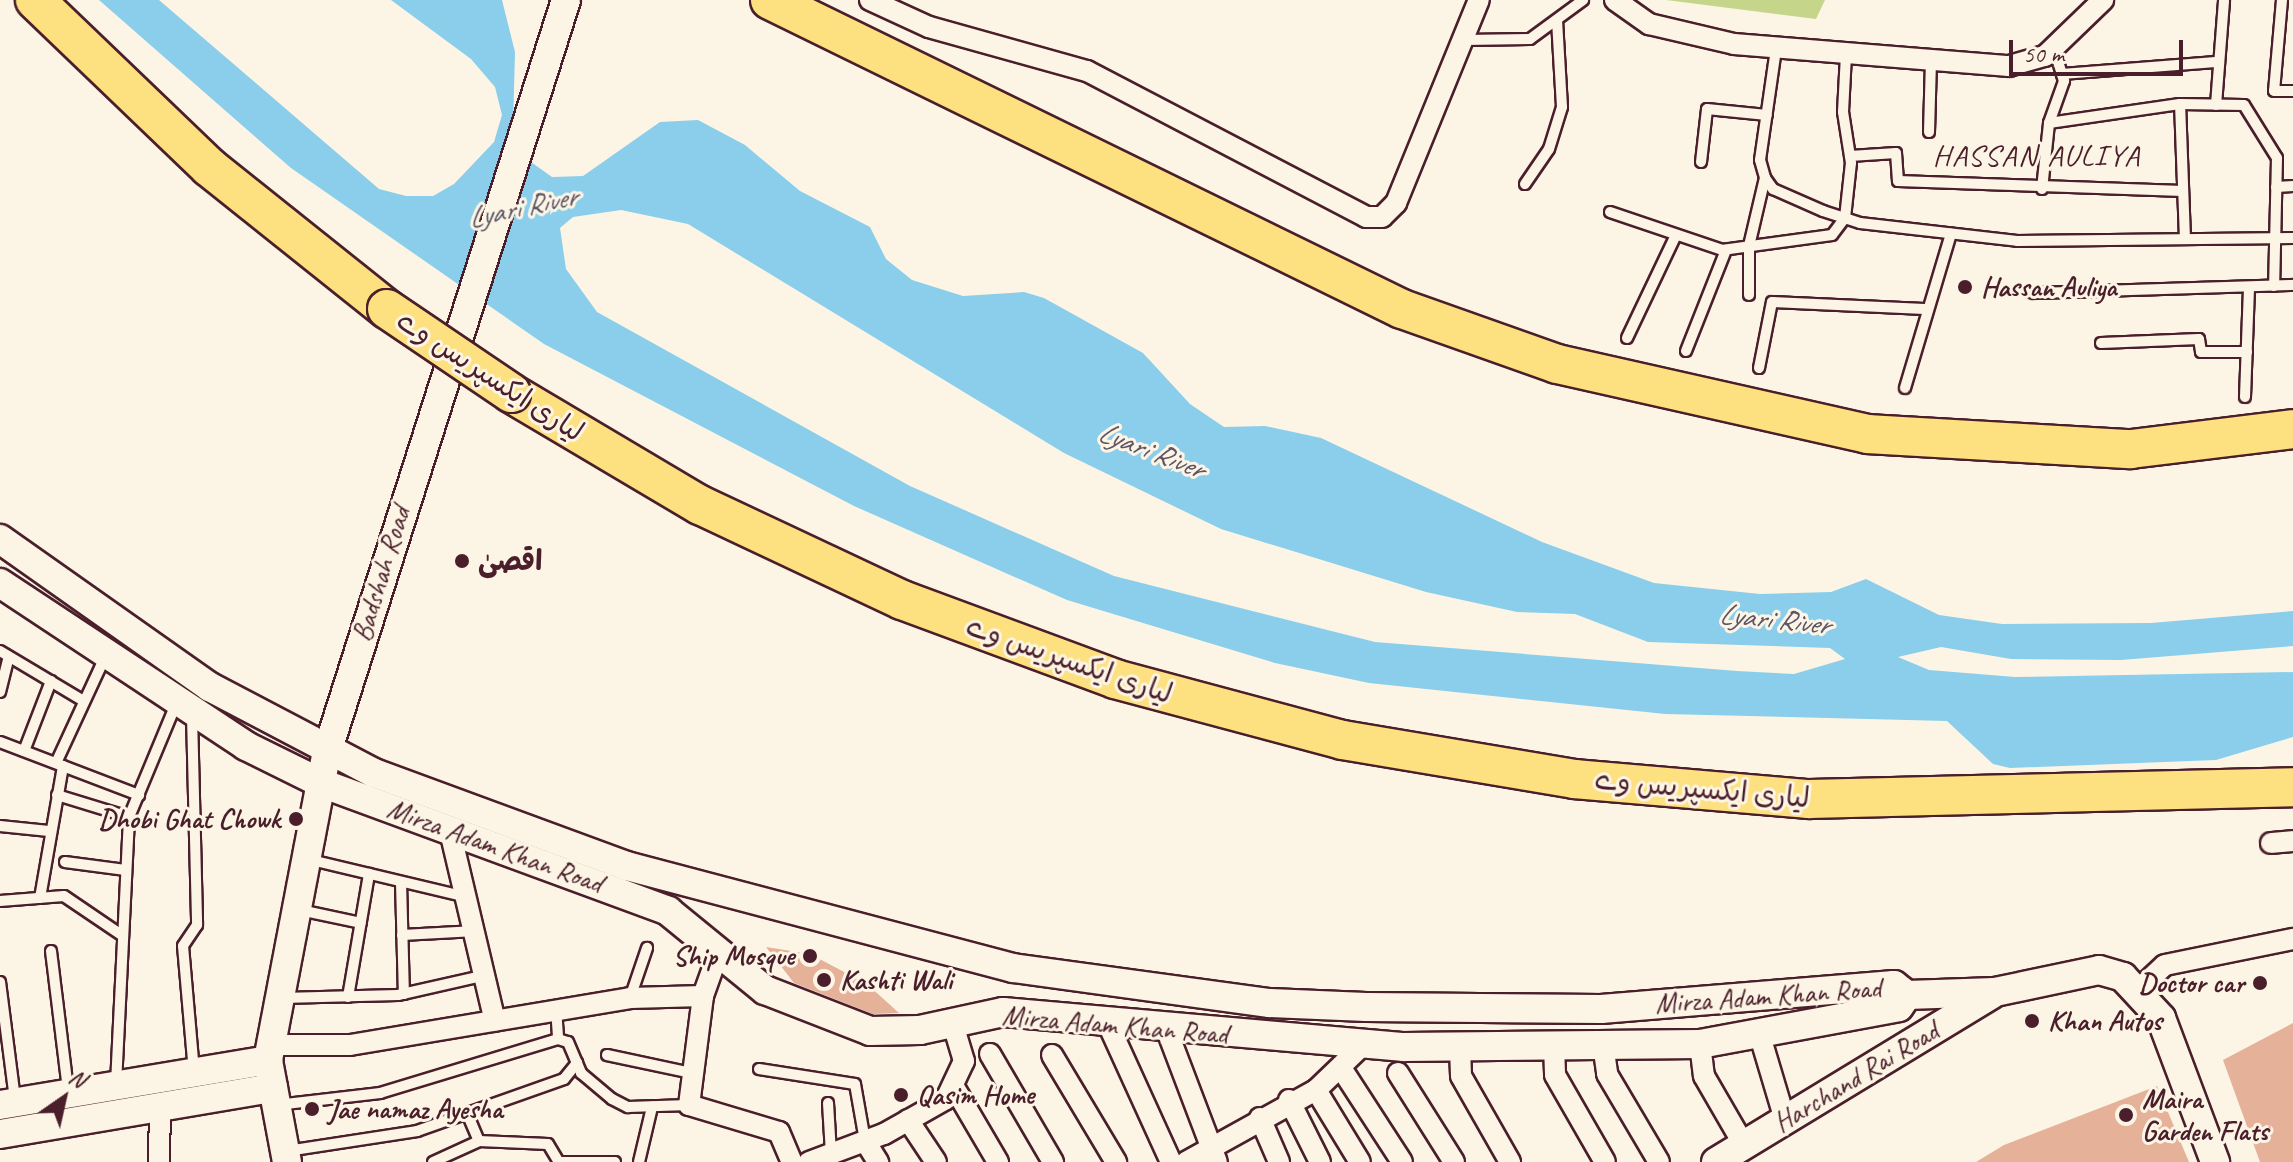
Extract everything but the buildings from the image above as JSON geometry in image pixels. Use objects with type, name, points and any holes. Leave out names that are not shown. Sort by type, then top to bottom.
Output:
[{"type":"highway","name":"لیاری ایکسپریس وے","points":[[35,0],[209,167],[387,309],[511,393],[700,505],[902,600],[1115,679],[1342,740],[1574,779],[1809,799],[2293,787]]},
{"type":"highway","points":[[770,0],[1402,309],[1557,364],[1867,434],[2131,449],[2293,429]]},
{"type":"main road","name":"Badshah Road","points":[[286,1157],[269,1052],[327,752],[566,0]]},
{"type":"main road","name":"Mirza Adam Khan Road","points":[[0,539],[210,687],[327,752],[627,866],[893,942],[1100,982],[1366,1007],[1601,1009],[1894,985],[1907,995],[1995,992],[2099,970],[2139,989]]},
{"type":"main road","name":"Mirza Adam Khan Road","points":[[0,583],[184,709],[321,783],[449,827],[668,911],[765,990],[832,1021],[870,1031],[1043,1013],[1109,1026],[1364,1044],[1460,1047],[1700,1044],[1760,1036],[1899,1007],[1907,995]]},
{"type":"main road","points":[[2139,989],[2161,1018],[2215,1162]]},
{"type":"main road","name":"Harchand Rai Road","points":[[1716,1162],[1995,992]]},
{"type":"main road","points":[[8,1104],[194,1073],[269,1052]]},
{"type":"main road","points":[[0,1134],[160,1107],[274,1097]]},
{"type":"street","points":[[870,0],[929,27],[1087,71],[1366,217],[1382,217],[1396,203],[1479,0]]},
{"type":"street","points":[[1615,0],[1649,24],[1776,49],[2009,66],[2054,48],[2103,0]]},
{"type":"street","points":[[449,827],[478,931],[495,1021]]},
{"type":"street","points":[[2271,843],[2293,841]]},
{"type":"street","points":[[2139,989],[2155,968],[2293,939]]},
{"type":"street","points":[[719,951],[703,996],[689,1105],[779,1132],[792,1162]]},
{"type":"street","points":[[269,1052],[350,1045],[630,998],[703,996]]},
{"type":"street","points":[[809,1162],[832,1158],[908,1120],[954,1087],[964,1061],[952,1021]]},
{"type":"street","points":[[1109,1026],[1171,1162]]},
{"type":"street","points":[[1166,1028],[1213,1156]]},
{"type":"street","points":[[1760,1036],[1785,1120]]},
{"type":"street","points":[[1186,1162],[1213,1156],[1260,1118],[1289,1100],[1316,1090],[1343,1071],[1364,1044]]},
{"type":"street","points":[[1603,1044],[1607,1074],[1659,1162]]},
{"type":"street","points":[[1700,1044],[1704,1076],[1744,1145]]},
{"type":"street","points":[[1554,1045],[1555,1075],[1605,1162]]},
{"type":"street","points":[[1460,1047],[1461,1076],[1510,1162]]},
{"type":"street","points":[[990,1054],[1053,1162]]},
{"type":"street","points":[[1052,1055],[1116,1162]]},
{"type":"street","points":[[1343,1071],[1402,1162]]},
{"type":"street","points":[[1398,1073],[1454,1162]]},
{"type":"street","points":[[954,1087],[998,1162]]},
{"type":"street","points":[[1316,1090],[1360,1162]]},
{"type":"street","points":[[1289,1100],[1320,1162]]},
{"type":"street","points":[[159,1162],[160,1107]]},
{"type":"street","points":[[1260,1118],[1279,1162]]},
{"type":"street","points":[[908,1120],[936,1162]]},
{"type":"street","points":[[865,1141],[878,1162]]},
{"type":"lane","points":[[1464,40],[1530,39],[1583,0]]},
{"type":"lane","points":[[2216,105],[2216,62],[2224,0]]},
{"type":"lane","points":[[2282,0],[2274,91],[2293,91]]},
{"type":"lane","points":[[1525,184],[1549,149],[1562,107],[1557,21]]},
{"type":"lane","points":[[2042,189],[2049,123],[2062,74],[2054,48]]},
{"type":"lane","points":[[1749,295],[1749,246],[1765,178],[1767,115],[1776,49]]},
{"type":"lane","points":[[1610,212],[1726,250],[1832,235],[1845,218],[1850,156],[1843,112],[1846,54]]},
{"type":"lane","points":[[1929,132],[1931,60]]},
{"type":"lane","points":[[2062,74],[2216,62]]},
{"type":"lane","points":[[2049,123],[2180,104],[2244,105],[2277,158],[2274,286]]},
{"type":"lane","points":[[2180,104],[2185,239]]},
{"type":"lane","points":[[1701,162],[1707,109],[1767,115]]},
{"type":"lane","points":[[1850,156],[1896,153],[1898,181],[2042,189],[2183,191]]},
{"type":"lane","points":[[1765,178],[1773,189],[1845,218],[1951,234],[2017,241],[2293,238]]},
{"type":"lane","points":[[2276,187],[2293,186]]},
{"type":"lane","points":[[1905,388],[1925,309],[1951,234]]},
{"type":"lane","points":[[1627,338],[1676,235]]},
{"type":"lane","points":[[1686,351],[1726,250]]},
{"type":"lane","points":[[2033,293],[2293,285]]},
{"type":"lane","points":[[2245,397],[2249,287]]},
{"type":"lane","points":[[1759,368],[1772,302],[1925,309]]},
{"type":"lane","points":[[2101,343],[2199,339],[2201,352],[2247,352]]},
{"type":"lane","points":[[0,692],[5,654],[84,701]]},
{"type":"lane","points":[[40,898],[60,765],[84,701],[105,657]]},
{"type":"lane","points":[[24,751],[51,681]]},
{"type":"lane","points":[[116,1085],[120,934],[129,817],[184,709]]},
{"type":"lane","points":[[184,709],[197,925],[183,946],[194,1073]]},
{"type":"lane","points":[[0,742],[139,795]]},
{"type":"lane","points":[[57,795],[129,817]]},
{"type":"lane","points":[[0,826],[49,831]]},
{"type":"lane","points":[[305,859],[468,898]]},
{"type":"lane","points":[[65,862],[125,870]]},
{"type":"lane","points":[[348,997],[369,874]]},
{"type":"lane","points":[[401,882],[404,994]]},
{"type":"lane","points":[[0,901],[64,896],[120,934]]},
{"type":"lane","points":[[296,909],[361,923]]},
{"type":"lane","points":[[402,935],[478,931]]},
{"type":"lane","points":[[630,998],[647,948]]},
{"type":"lane","points":[[51,951],[68,1092]]},
{"type":"lane","points":[[280,998],[404,994],[488,975]]},
{"type":"lane","points":[[0,982],[8,1104]]},
{"type":"lane","points":[[556,1008],[558,1039]]},
{"type":"lane","points":[[274,1097],[380,1093],[558,1039],[568,1042],[577,1063],[612,1099],[652,1107],[689,1105]]},
{"type":"lane","points":[[607,1055],[692,1073]]},
{"type":"lane","points":[[286,1157],[358,1143],[467,1113],[564,1079],[577,1063]]},
{"type":"lane","points":[[759,1069],[855,1084],[865,1141]]},
{"type":"lane","points":[[828,1103],[832,1158]]},
{"type":"lane","points":[[639,1162],[652,1107]]},
{"type":"lane","points":[[467,1113],[479,1141]]},
{"type":"lane","points":[[433,1162],[479,1141],[548,1144],[561,1162],[615,1162]]},
{"type":"green space","points":[[1666,0],[1825,0],[1816,19]]},
{"type":"water","name":"Lyari River","points":[[99,0],[159,0],[379,189],[406,196],[433,196],[454,184],[494,142],[502,115],[495,87],[471,59],[391,0],[502,0],[515,52],[513,127],[524,157],[552,177],[583,176],[660,122],[698,120],[745,145],[800,191],[870,227],[886,259],[912,280],[963,296],[1024,292],[1044,298],[1143,353],[1190,404],[1224,427],[1265,426],[1321,438],[1542,542],[1654,583],[1760,594],[1831,592],[1866,579],[1939,615],[2002,624],[2151,623],[2293,611],[2293,646],[2121,660],[2011,659],[1941,647],[1898,657],[1929,670],[2015,677],[2293,672],[2293,737],[2216,760],[2010,768],[1993,764],[1947,721],[1665,714],[1369,683],[1275,663],[1067,600],[854,506],[544,344],[291,168]],"holes":[[[621,210],[688,224],[1064,453],[1221,529],[1426,592],[1517,612],[1575,614],[1648,642],[1830,648],[1845,659],[1794,674],[1375,642],[1114,576],[910,486],[597,312],[566,269],[560,228],[573,217]]]},
{"type":"place","name":"Hassan Auliya","points":[[1965,287]]},
{"type":"place","name":"اقصیٰ","points":[[462,561]]},
{"type":"place","name":"Dhobi Ghat Chowk","points":[[296,819]]},
{"type":"place","name":"Ship Mosque","points":[[810,956]]},
{"type":"place","name":"Kashti Wali","points":[[824,980]]},
{"type":"place","name":"Doctor car","points":[[2260,983]]},
{"type":"place","name":"Khan Autos","points":[[2032,1021]]},
{"type":"place","name":"Qasim Home","points":[[901,1095]]},
{"type":"place","name":"Jae namaz Ayesha","points":[[312,1109]]},
{"type":"place","name":"Maira Garden Flats","points":[[2126,1115]]},
{"type":"district","name":"HASSAN AULIYA","points":[[2037,155]]}]
